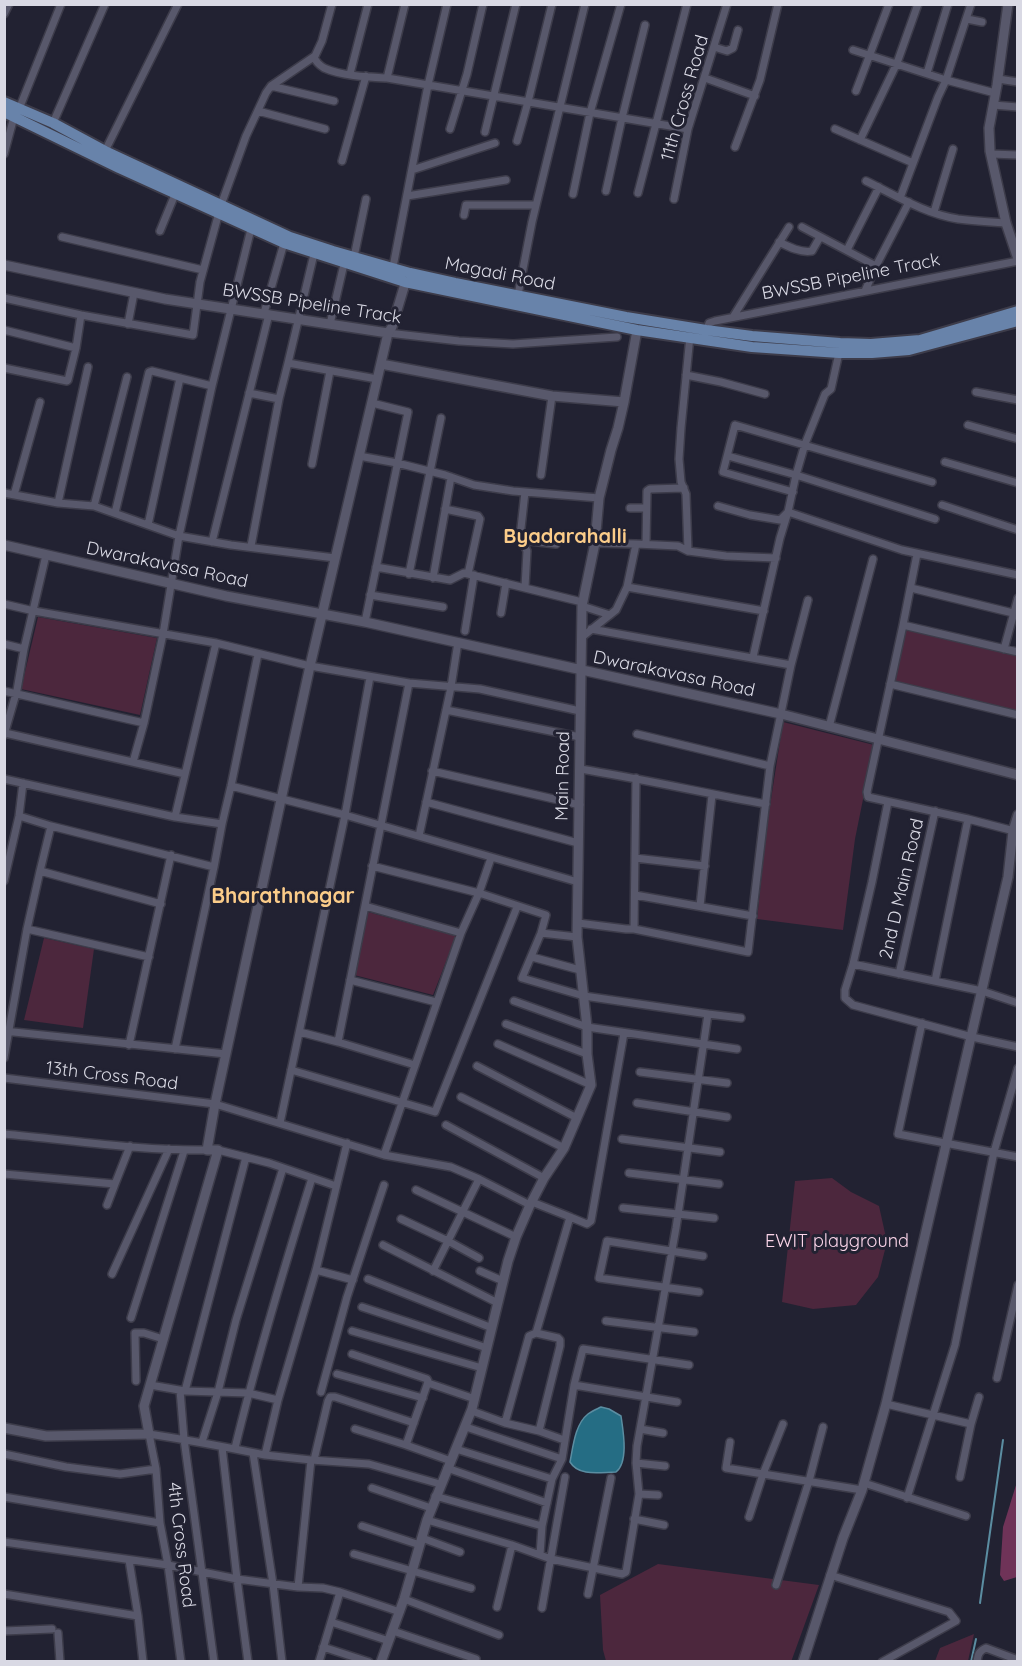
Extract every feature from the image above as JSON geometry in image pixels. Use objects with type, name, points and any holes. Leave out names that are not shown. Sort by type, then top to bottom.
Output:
[{"type":"main road","name":"Magadi Road","points":[[4,102],[12,113],[220,209],[290,237],[393,267],[407,277],[519,295],[690,333]]},
{"type":"main road","name":"Magadi Road","points":[[12,113],[53,123],[103,155]]},
{"type":"main road","name":"Magadi Road","points":[[220,209],[251,229],[344,264],[637,330],[871,344],[920,340],[1017,311]]},
{"type":"main road","name":"Magadi Road","points":[[705,335],[752,347],[872,353],[909,350],[1017,321]]},
{"type":"street","points":[[4,14],[9,4]]},
{"type":"street","points":[[4,154],[12,113],[61,4]]},
{"type":"street","points":[[53,123],[105,4]]},
{"type":"street","points":[[103,155],[178,4]]},
{"type":"street","points":[[4,298],[81,315],[193,335],[203,270],[220,209],[246,136],[271,86],[314,57],[322,41],[332,4]]},
{"type":"street","points":[[350,74],[368,4]]},
{"type":"street","points":[[387,78],[405,4]]},
{"type":"street","points":[[393,267],[428,86],[447,4]]},
{"type":"street","points":[[450,129],[462,91],[483,4]]},
{"type":"street","points":[[485,132],[516,4]]},
{"type":"street","points":[[517,141],[552,4]]},
{"type":"street","points":[[519,295],[536,205],[585,4]]},
{"type":"street","points":[[573,195],[590,113],[621,4]]},
{"type":"street","points":[[638,193],[687,4]]},
{"type":"street","points":[[735,147],[755,96],[778,4]]},
{"type":"street","points":[[856,91],[889,4]]},
{"type":"street","points":[[860,140],[897,63],[918,4]]},
{"type":"street","points":[[927,74],[948,4]]},
{"type":"street","points":[[900,198],[946,80],[971,4]]},
{"type":"street","points":[[1017,7],[1009,4],[989,128],[991,154],[1006,223],[1017,260]]},
{"type":"street","name":"11th Cross Road","points":[[674,199],[688,129],[727,6]]},
{"type":"street","points":[[967,19],[982,22]]},
{"type":"street","points":[[606,191],[645,26]]},
{"type":"street","points":[[714,47],[727,51],[733,48],[738,30]]},
{"type":"street","points":[[853,50],[995,93]]},
{"type":"street","points":[[314,57],[324,68],[350,74],[387,78],[688,129]]},
{"type":"street","points":[[342,161],[366,76]]},
{"type":"street","points":[[705,78],[755,96]]},
{"type":"street","points":[[998,80],[1017,82]]},
{"type":"street","points":[[271,86],[334,101]]},
{"type":"street","points":[[993,105],[1017,107]]},
{"type":"street","points":[[258,111],[325,129]]},
{"type":"street","points":[[835,129],[913,164]]},
{"type":"street","points":[[412,170],[495,143]]},
{"type":"street","points":[[934,212],[953,149]]},
{"type":"street","points":[[991,154],[1017,155]]},
{"type":"street","points":[[407,196],[506,180]]},
{"type":"street","points":[[866,181],[909,202],[956,219],[1006,223]]},
{"type":"street","points":[[847,250],[879,187]]},
{"type":"street","points":[[160,231],[177,190]]},
{"type":"street","points":[[354,257],[366,199]]},
{"type":"street","points":[[865,291],[909,202]]},
{"type":"street","points":[[464,215],[466,205],[536,205]]},
{"type":"street","points":[[733,317],[789,227]]},
{"type":"street","points":[[802,227],[876,266]]},
{"type":"street","points":[[133,762],[164,634],[179,536],[212,386],[251,229]]},
{"type":"street","points":[[62,237],[203,270]]},
{"type":"street","points":[[779,242],[804,251],[813,251],[820,237]]},
{"type":"street","points":[[212,542],[284,243]]},
{"type":"street","points":[[251,546],[279,399],[314,254]]},
{"type":"street","name":"BWSSB Pipeline Track","points":[[705,335],[709,323],[733,317],[1017,260]]},
{"type":"street","points":[[330,324],[344,264]]},
{"type":"street","name":"BWSSB Pipeline Track","points":[[4,265],[134,293],[388,333],[513,344],[617,337]]},
{"type":"street","points":[[207,1150],[215,1104],[322,613],[388,333],[392,327],[407,277]]},
{"type":"street","points":[[128,324],[134,293]]},
{"type":"street","points":[[4,368],[67,381],[76,348],[81,315]]},
{"type":"street","points":[[4,330],[76,348]]},
{"type":"street","name":"Main Road","points":[[591,1085],[577,938],[582,604],[595,543],[599,498],[624,402],[637,330]]},
{"type":"street","points":[[688,551],[686,494],[680,477],[680,459],[690,333]]},
{"type":"street","points":[[753,657],[796,475],[805,444],[825,394],[831,389],[839,353]]},
{"type":"street","points":[[288,363],[377,380]]},
{"type":"street","points":[[381,364],[552,396],[624,402]]},
{"type":"street","points":[[58,503],[88,368]]},
{"type":"street","points":[[115,513],[148,374],[152,371],[212,386]]},
{"type":"street","points":[[312,464],[330,371]]},
{"type":"street","points":[[686,375],[721,381],[765,393]]},
{"type":"street","points":[[94,506],[127,377]]},
{"type":"street","points":[[148,525],[180,378]]},
{"type":"street","points":[[976,392],[1017,400]]},
{"type":"street","points":[[249,393],[279,399]]},
{"type":"street","points":[[541,475],[552,396]]},
{"type":"street","points":[[14,495],[40,402]]},
{"type":"street","points":[[365,622],[408,412],[372,403]]},
{"type":"street","points":[[409,574],[441,418]]},
{"type":"street","points":[[793,492],[723,472],[735,425],[932,482]]},
{"type":"street","points":[[968,425],[1017,439]]},
{"type":"street","points":[[359,456],[429,471],[474,485],[599,498]]},
{"type":"street","points":[[728,456],[935,519]]},
{"type":"street","points":[[945,462],[1017,483]]},
{"type":"street","points":[[433,578],[451,477]]},
{"type":"street","points":[[646,544],[646,493],[648,490],[684,488]]},
{"type":"street","points":[[525,492],[521,540],[527,551],[525,587]]},
{"type":"street","points":[[4,493],[58,503],[94,506],[179,536],[335,558]]},
{"type":"street","points":[[942,505],[1017,530]]},
{"type":"street","points":[[718,506],[780,520],[788,512]]},
{"type":"street","points":[[445,508],[478,516],[480,519],[465,632]]},
{"type":"street","points":[[630,508],[646,508]]},
{"type":"street","points":[[788,512],[902,550],[1017,574]]},
{"type":"street","points":[[521,540],[556,544]]},
{"type":"street","points":[[595,543],[678,546],[688,551],[726,556],[776,558]]},
{"type":"street","points":[[582,637],[616,610],[627,587],[636,544]]},
{"type":"street","name":"Dwarakavasa Road","points":[[4,545],[226,596],[365,622],[781,714],[1017,776]]},
{"type":"street","points":[[917,554],[867,792],[868,797],[1015,831]]},
{"type":"street","points":[[46,555],[5,734],[185,774]]},
{"type":"street","points":[[829,727],[873,560]]},
{"type":"street","points":[[376,567],[450,580],[464,573],[471,574],[525,587],[610,615]]},
{"type":"street","points":[[501,613],[506,583]]},
{"type":"street","points":[[627,587],[764,612]]},
{"type":"street","points":[[911,588],[1013,613]]},
{"type":"street","points":[[370,595],[443,607]]},
{"type":"street","points":[[1004,649],[1017,598]]},
{"type":"street","points":[[578,923],[634,928],[748,952],[770,766],[791,665],[808,600]]},
{"type":"street","points":[[4,604],[216,643],[310,666],[409,683],[480,689],[580,711]]},
{"type":"street","points":[[903,625],[1017,652]]},
{"type":"street","points":[[591,629],[791,665]]},
{"type":"street","points":[[419,836],[451,687],[458,642]]},
{"type":"street","points":[[175,817],[216,643]]},
{"type":"street","points":[[4,644],[24,649]]},
{"type":"street","points":[[175,1049],[258,654]]},
{"type":"street","points":[[279,1123],[345,815],[370,677]]},
{"type":"street","points":[[338,1042],[409,683]]},
{"type":"street","points":[[890,684],[1017,715]]},
{"type":"street","points":[[4,691],[144,723]]},
{"type":"street","points":[[446,710],[580,737]]},
{"type":"street","points":[[637,734],[770,766]]},
{"type":"street","points":[[580,769],[766,804]]},
{"type":"street","points":[[432,771],[580,805]]},
{"type":"street","points":[[634,928],[636,778]]},
{"type":"street","points":[[4,779],[175,817],[222,824]]},
{"type":"street","points":[[4,881],[23,783]]},
{"type":"street","points":[[231,786],[345,815],[578,882]]},
{"type":"street","points":[[700,906],[712,795]]},
{"type":"street","points":[[426,802],[578,843]]},
{"type":"street","points":[[888,802],[845,998],[853,1005],[1017,1047]]},
{"type":"street","name":"2nd D Main Road","points":[[899,974],[935,811]]},
{"type":"street","points":[[803,1662],[830,1575],[863,1486],[886,1404],[982,991],[1013,879],[1017,815]]},
{"type":"street","points":[[18,816],[214,867]]},
{"type":"street","points":[[935,981],[968,819]]},
{"type":"street","points":[[4,1058],[27,929],[51,826]]},
{"type":"street","points":[[129,1045],[171,855]]},
{"type":"street","points":[[384,1155],[436,1002],[491,858]]},
{"type":"street","points":[[635,858],[705,866]]},
{"type":"street","points":[[372,866],[479,893],[546,915],[532,957],[522,978],[584,996],[741,1018]]},
{"type":"street","points":[[40,871],[161,904]]},
{"type":"street","points":[[635,895],[753,916]]},
{"type":"street","points":[[365,906],[461,933]]},
{"type":"street","points":[[291,1070],[404,1101],[435,1112],[517,907]]},
{"type":"street","points":[[27,929],[149,957]]},
{"type":"street","points":[[541,933],[577,938]]},
{"type":"street","points":[[532,957],[580,970]]},
{"type":"street","points":[[853,964],[982,991],[1017,1003]]},
{"type":"street","points":[[350,980],[436,1002]]},
{"type":"street","points":[[514,1001],[587,1027],[736,1049]]},
{"type":"street","points":[[427,1520],[551,1559],[622,1574],[626,1572],[639,1494],[636,1463],[640,1429],[672,1251],[708,1014]]},
{"type":"street","points":[[922,1023],[898,1134],[1017,1157]]},
{"type":"street","points":[[507,1024],[587,1054]]},
{"type":"street","points":[[7,1032],[226,1054]]},
{"type":"street","points":[[300,1032],[415,1065]]},
{"type":"street","points":[[536,1333],[570,1217],[587,1224],[591,1221],[624,1033]]},
{"type":"street","points":[[381,1662],[400,1612],[435,1496],[472,1411],[503,1281],[516,1237],[544,1178],[564,1148],[591,1085],[498,1044]]},
{"type":"street","points":[[477,1066],[577,1118]]},
{"type":"street","points":[[907,1498],[955,1345],[994,1152],[1017,1068]]},
{"type":"street","points":[[640,1072],[727,1083]]},
{"type":"street","name":"13th Cross Road","points":[[4,1078],[215,1104],[384,1155],[443,1165],[531,1203],[570,1217]]},
{"type":"street","points":[[461,1097],[564,1148]]},
{"type":"street","points":[[637,1103],[727,1118]]},
{"type":"street","points":[[446,1125],[544,1178]]},
{"type":"street","points":[[4,1134],[184,1151],[218,1150],[336,1186]]},
{"type":"street","points":[[622,1139],[720,1152]]},
{"type":"street","points":[[265,1455],[278,1400],[316,1270],[347,1143]]},
{"type":"street","points":[[107,1205],[130,1146]]},
{"type":"street","points":[[112,1274],[169,1149]]},
{"type":"street","points":[[149,1434],[144,1406],[218,1150]]},
{"type":"street","points":[[131,1318],[184,1151]]},
{"type":"street","points":[[214,1662],[184,1439],[182,1391],[246,1157]]},
{"type":"street","points":[[202,1442],[218,1392],[236,1320],[283,1168]]},
{"type":"street","points":[[629,1173],[719,1184]]},
{"type":"street","points":[[4,1174],[115,1184]]},
{"type":"street","points":[[235,1448],[248,1393],[312,1178]]},
{"type":"street","points":[[433,1271],[479,1179]]},
{"type":"street","points":[[321,1392],[353,1280],[384,1185]]},
{"type":"street","points":[[416,1190],[516,1237]]},
{"type":"street","points":[[622,1208],[714,1218]]},
{"type":"street","points":[[401,1220],[479,1258]]},
{"type":"street","points":[[699,1292],[599,1278],[607,1241],[703,1256]]},
{"type":"street","points":[[382,1245],[498,1303]]},
{"type":"street","points":[[316,1270],[353,1280]]},
{"type":"street","points":[[480,1271],[503,1281]]},
{"type":"street","points":[[368,1279],[492,1328]]},
{"type":"street","points":[[997,1378],[1017,1285]]},
{"type":"street","points":[[362,1307],[487,1348]]},
{"type":"street","points":[[606,1321],[694,1332]]},
{"type":"street","points":[[352,1331],[482,1368]]},
{"type":"street","points":[[136,1381],[135,1333],[144,1333],[163,1339]]},
{"type":"street","points":[[505,1423],[529,1336],[536,1333],[558,1338],[560,1346],[540,1431]]},
{"type":"street","points":[[540,1555],[552,1479],[561,1459],[583,1349],[689,1365]]},
{"type":"street","points":[[352,1354],[427,1379],[428,1383],[475,1399]]},
{"type":"street","points":[[337,1374],[423,1398]]},
{"type":"street","points":[[406,1445],[428,1383]]},
{"type":"street","points":[[150,1385],[182,1391],[248,1393],[278,1400]]},
{"type":"street","points":[[574,1385],[677,1402]]},
{"type":"street","points":[[298,1587],[312,1460],[327,1401],[330,1397],[335,1397],[414,1423]]},
{"type":"street","points":[[960,1477],[979,1397]]},
{"type":"street","points":[[886,1404],[971,1424]]},
{"type":"street","points":[[472,1411],[564,1440]]},
{"type":"street","points":[[749,1517],[783,1424]]},
{"type":"street","points":[[466,1427],[561,1459]]},
{"type":"street","points":[[777,1585],[823,1427]]},
{"type":"street","points":[[4,1428],[46,1436],[149,1434],[265,1455],[369,1464],[440,1484]]},
{"type":"street","points":[[355,1429],[406,1445],[449,1465],[547,1503]]},
{"type":"street","points":[[640,1429],[663,1433]]},
{"type":"street","name":"4th Cross Road","points":[[149,1434],[156,1469],[160,1523],[168,1565],[180,1662]]},
{"type":"street","points":[[730,1442],[726,1468],[809,1481],[863,1486],[966,1516]]},
{"type":"street","points":[[222,1447],[248,1662]]},
{"type":"street","points":[[456,1449],[552,1479]]},
{"type":"street","points":[[253,1453],[273,1584],[282,1662]]},
{"type":"street","points":[[4,1454],[66,1467],[120,1474],[156,1469]]},
{"type":"street","points":[[636,1463],[665,1466]]},
{"type":"street","points":[[542,1608],[565,1478]]},
{"type":"street","points":[[588,1594],[611,1478]]},
{"type":"street","points":[[372,1488],[431,1508]]},
{"type":"street","points":[[639,1494],[658,1495]]},
{"type":"street","points":[[435,1496],[543,1526]]},
{"type":"street","points":[[4,1497],[160,1523]]},
{"type":"street","points":[[634,1519],[664,1525]]},
{"type":"street","points":[[362,1526],[460,1552]]},
{"type":"street","points":[[4,1542],[168,1565],[237,1579],[313,1587],[340,1592],[400,1612]]},
{"type":"street","points":[[497,1607],[512,1545]]},
{"type":"street","points":[[354,1554],[471,1588]]},
{"type":"street","points":[[129,1560],[143,1662]]},
{"type":"street","points":[[830,1575],[949,1612],[956,1621],[882,1662]]},
{"type":"street","points":[[319,1662],[340,1592]]},
{"type":"street","points":[[4,1594],[138,1616]]},
{"type":"street","points":[[404,1599],[499,1635]]},
{"type":"street","points":[[330,1622],[389,1641]]},
{"type":"street","points":[[4,1631],[55,1631],[60,1662]]},
{"type":"street","points":[[393,1631],[476,1659]]},
{"type":"street","points":[[323,1647],[369,1662]]},
{"type":"street","points":[[977,1662],[977,1655],[986,1648],[1017,1660]]},
{"type":"green space","points":[[38,617],[157,638],[140,715],[21,689]]},
{"type":"green space","points":[[906,623],[1017,652],[1017,712],[891,680]]},
{"type":"green space","points":[[783,722],[874,745],[855,839],[843,930],[757,919],[767,825]]},
{"type":"green space","points":[[368,912],[456,936],[433,995],[354,975]]},
{"type":"green space","points":[[44,938],[94,949],[83,1028],[24,1020]]},
{"type":"green space","name":"EWIT playground","points":[[832,1178],[851,1192],[879,1206],[887,1242],[878,1277],[856,1305],[813,1309],[782,1302],[795,1181]]},
{"type":"green space","points":[[658,1564],[819,1585],[791,1662],[606,1661],[603,1650],[600,1595]]},
{"type":"green space","points":[[974,1634],[968,1661],[935,1661],[940,1648]]},
{"type":"shaded area","points":[[1017,1482],[1017,1577],[1004,1581],[1000,1575],[1003,1527]]},
{"type":"water","points":[[601,1407],[621,1416],[623,1461],[616,1472],[585,1472],[574,1467],[570,1462],[575,1436],[584,1418]]},
{"type":"waterway","points":[[980,1603],[1003,1440]]},
{"type":"waterway","points":[[971,1662],[976,1639]]},
{"type":"district","name":"Byadarahalli","points":[[565,537]]},
{"type":"district","name":"Bharathnagar","points":[[283,897]]}]
